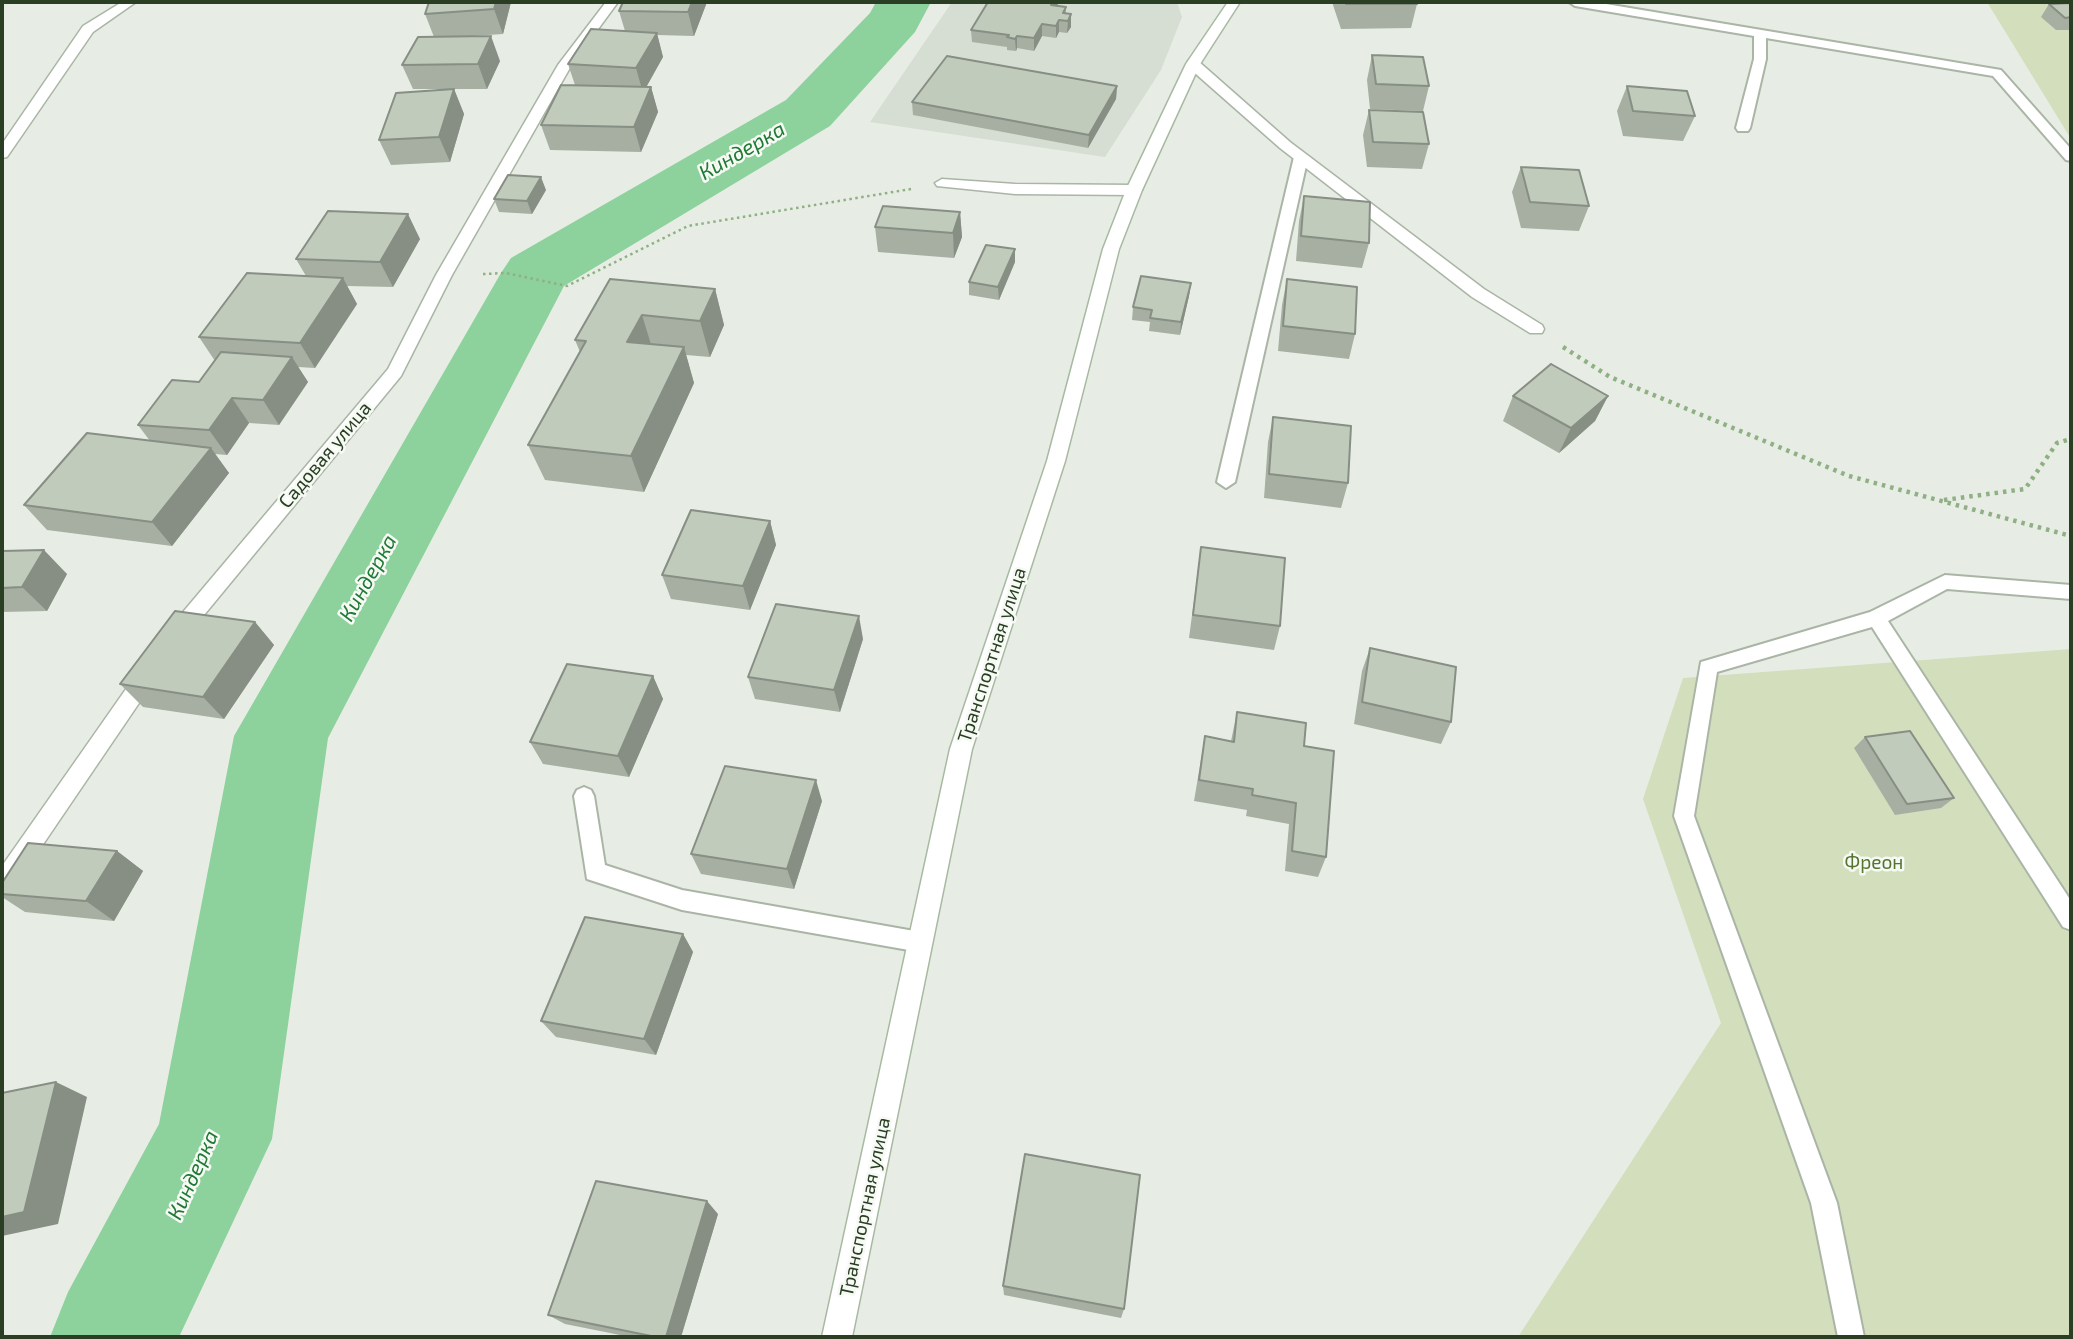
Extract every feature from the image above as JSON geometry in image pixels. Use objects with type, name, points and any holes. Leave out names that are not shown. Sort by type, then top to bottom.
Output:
[{"type":"street","points":[[2,155],[88,29],[130,2]]},
{"type":"street","name":"Садовая улица","points":[[2,885],[183,623],[395,372],[444,275],[552,89],[612,2]]},
{"type":"street","name":"Транспортная улица","points":[[837,1337],[961,749],[1056,461],[1111,249],[1134,190],[1193,64],[1234,2]]},
{"type":"street","points":[[1193,64],[1301,157],[1478,293],[1536,329]]},
{"type":"street","points":[[942,183],[1015,189],[1134,190]]},
{"type":"lane","points":[[1576,2],[1997,73],[2071,158]]},
{"type":"lane","points":[[1743,128],[1760,59],[1759,33]]},
{"type":"lane","points":[[1226,482],[1301,157]]},
{"type":"lane","points":[[1852,1337],[1824,1203],[1684,816],[1708,667],[1877,618],[1945,582],[2071,592]]},
{"type":"lane","points":[[1877,618],[2071,920]]},
{"type":"lane","points":[[584,796],[595,873],[682,900],[920,942]]},
{"type":"path","points":[[506,273],[567,286],[688,226],[942,183]]},
{"type":"path","points":[[1536,329],[1610,377],[1849,476],[2071,536]]},
{"type":"path","points":[[1939,500],[2025,489],[2057,443],[2071,439]]},
{"type":"shaded area","points":[[952,2],[1177,2],[1182,17],[1161,70],[1105,157],[870,122]]},
{"type":"green space","points":[[1987,2],[2071,2],[2071,139]]},
{"type":"green space","name":"Фреон","points":[[2071,649],[2071,1337],[1518,1337],[1721,1023],[1643,799],[1683,678]]},
{"type":"building","points":[[429,2],[496,2],[494,9],[425,14]]},
{"type":"building","points":[[623,2],[692,2],[688,12],[619,11]]},
{"type":"building","points":[[988,2],[1053,2],[1051,5],[1066,7],[1063,13],[1071,14],[1068,21],[1059,20],[1056,26],[1042,24],[1034,38],[1017,36],[1015,39],[1007,37],[1009,35],[971,30]]},
{"type":"building","points":[[1345,2],[1416,2],[1417,4],[1346,4]]},
{"type":"building","points":[[2071,3],[2071,17],[2065,18],[2049,4]]},
{"type":"building","points":[[591,29],[657,33],[636,68],[568,64]]},
{"type":"building","points":[[491,36],[478,64],[402,65],[418,37]]},
{"type":"building","points":[[1372,55],[1423,57],[1429,86],[1376,84]]},
{"type":"building","points":[[947,56],[1117,86],[1089,135],[912,102]]},
{"type":"building","points":[[561,85],[651,87],[634,127],[541,125]]},
{"type":"building","points":[[1627,86],[1687,91],[1695,116],[1633,111]]},
{"type":"building","points":[[454,89],[439,137],[379,140],[396,93]]},
{"type":"building","points":[[1369,110],[1423,112],[1429,144],[1373,142]]},
{"type":"building","points":[[1521,167],[1579,170],[1589,206],[1530,202]]},
{"type":"building","points":[[508,175],[541,177],[527,201],[494,199]]},
{"type":"building","points":[[1304,196],[1370,202],[1369,243],[1301,236]]},
{"type":"building","points":[[883,206],[960,212],[953,233],[875,227]]},
{"type":"building","points":[[328,211],[408,214],[380,262],[296,259]]},
{"type":"building","points":[[986,245],[1015,249],[998,287],[969,282]]},
{"type":"building","points":[[247,273],[343,278],[300,343],[199,337]]},
{"type":"building","points":[[1141,276],[1191,283],[1181,322],[1150,318],[1152,310],[1133,307]]},
{"type":"building","points":[[610,279],[715,289],[700,321],[642,315],[627,342],[684,347],[631,456],[528,445],[586,341],[575,340]]},
{"type":"building","points":[[1287,279],[1357,287],[1355,334],[1283,326]]},
{"type":"building","points":[[221,352],[292,357],[263,400],[232,398],[209,430],[138,425],[172,380],[199,382]]},
{"type":"building","points":[[1551,364],[1608,396],[1571,428],[1513,396]]},
{"type":"building","points":[[1273,417],[1351,426],[1348,483],[1269,474]]},
{"type":"building","points":[[87,433],[211,448],[152,522],[24,505]]},
{"type":"building","points":[[691,510],[770,521],[743,586],[662,575]]},
{"type":"building","points":[[1201,547],[1285,558],[1280,626],[1193,615]]},
{"type":"building","points":[[44,550],[22,587],[2,588],[2,551]]},
{"type":"building","points":[[776,604],[859,616],[834,690],[748,677]]},
{"type":"building","points":[[175,611],[255,622],[203,697],[120,684]]},
{"type":"building","points":[[1370,648],[1456,667],[1451,722],[1362,702]]},
{"type":"building","points":[[567,664],[653,676],[618,756],[530,742]]},
{"type":"building","points":[[1237,712],[1306,723],[1304,746],[1334,751],[1326,857],[1292,851],[1296,803],[1252,795],[1253,789],[1199,780],[1205,736],[1234,742]]},
{"type":"building","points":[[1910,731],[1954,798],[1907,804],[1865,737]]},
{"type":"building","points":[[725,766],[816,780],[787,869],[691,854]]},
{"type":"building","points":[[28,843],[117,851],[86,901],[2,894],[2,883]]},
{"type":"building","points":[[585,917],[683,934],[644,1039],[541,1021]]},
{"type":"building","points":[[56,1082],[24,1212],[2,1217],[2,1093]]},
{"type":"building","points":[[1025,1154],[1140,1175],[1124,1309],[1003,1286]]},
{"type":"building","points":[[596,1181],[707,1201],[666,1337],[548,1315]]},
{"type":"waterway","name":"Киндерка","points":[[113,1337],[214,1139],[281,736],[536,273],[808,113],[895,20],[903,2]]}]
